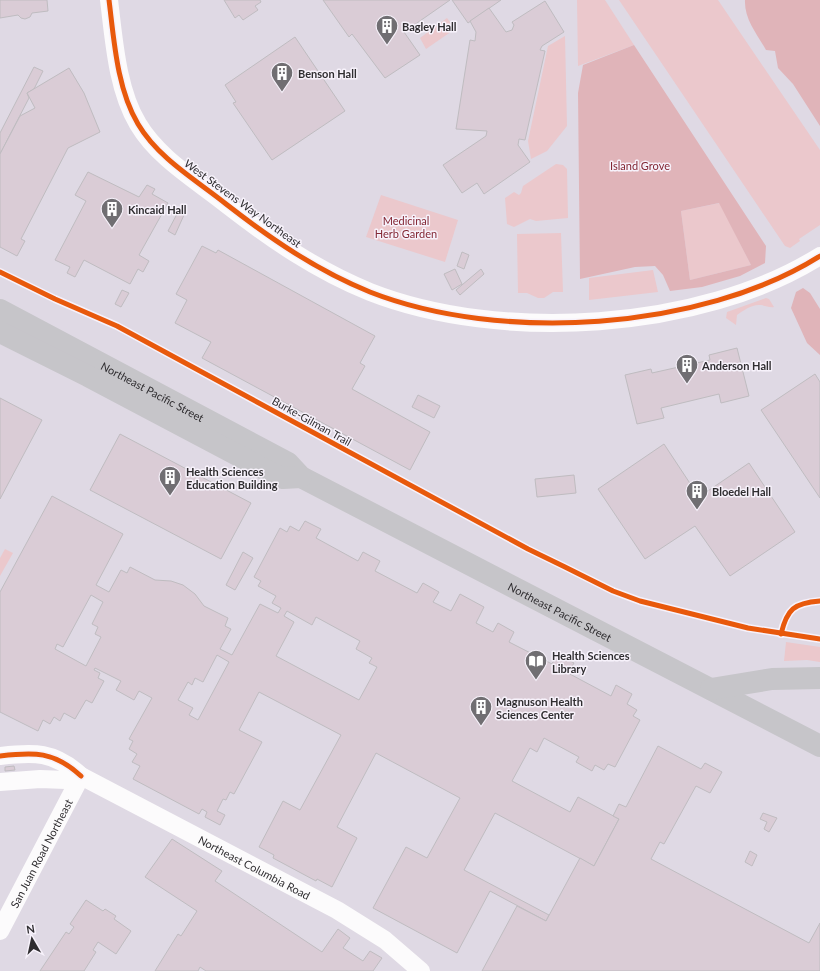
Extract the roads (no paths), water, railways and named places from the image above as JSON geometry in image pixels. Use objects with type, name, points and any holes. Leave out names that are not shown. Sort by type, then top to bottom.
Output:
[{"type":"main road","name":"Northeast Pacific Street","points":[[0,310],[288,463],[301,477],[820,746]]},
{"type":"main road","name":"Northeast Pacific Street","points":[[0,332],[94,379],[277,476],[283,478],[301,477]]},
{"type":"main road","points":[[711,689],[772,679],[820,678]]},
{"type":"street","name":"West Stevens Way Northeast","points":[[109,0],[123,90],[129,107],[145,135],[175,165],[276,242],[324,270],[370,292],[418,308],[482,319],[532,323],[610,320],[655,314],[708,303],[738,294],[767,283],[820,256]]},
{"type":"street","name":"Northeast Columbia Road","points":[[0,756],[27,753],[49,756],[69,765],[81,776],[337,910],[385,940],[421,971]]},
{"type":"street","points":[[0,782],[40,779],[66,780],[81,776]]},
{"type":"street","name":"San Juan Road Northeast","points":[[0,931],[81,776]]},
{"type":"place","name":"Bagley Hall","points":[[387,46]]},
{"type":"place","name":"Benson Hall","points":[[282,92]]},
{"type":"place","name":"Kincaid Hall","points":[[112,228]]},
{"type":"place","name":"Anderson Hall","points":[[687,384]]},
{"type":"place","name":"Health Sciences Education Building","points":[[170,496]]},
{"type":"place","name":"Bloedel Hall","points":[[697,510]]},
{"type":"place","name":"Health Sciences Library","points":[[536,680]]},
{"type":"place","name":"Magnuson Health Sciences Center","points":[[481,726]]},
{"type":"park label","name":"Island Grove","points":[[640,165]]},
{"type":"park label","name":"Medicinal Herb Garden","points":[[406,226]]}]
